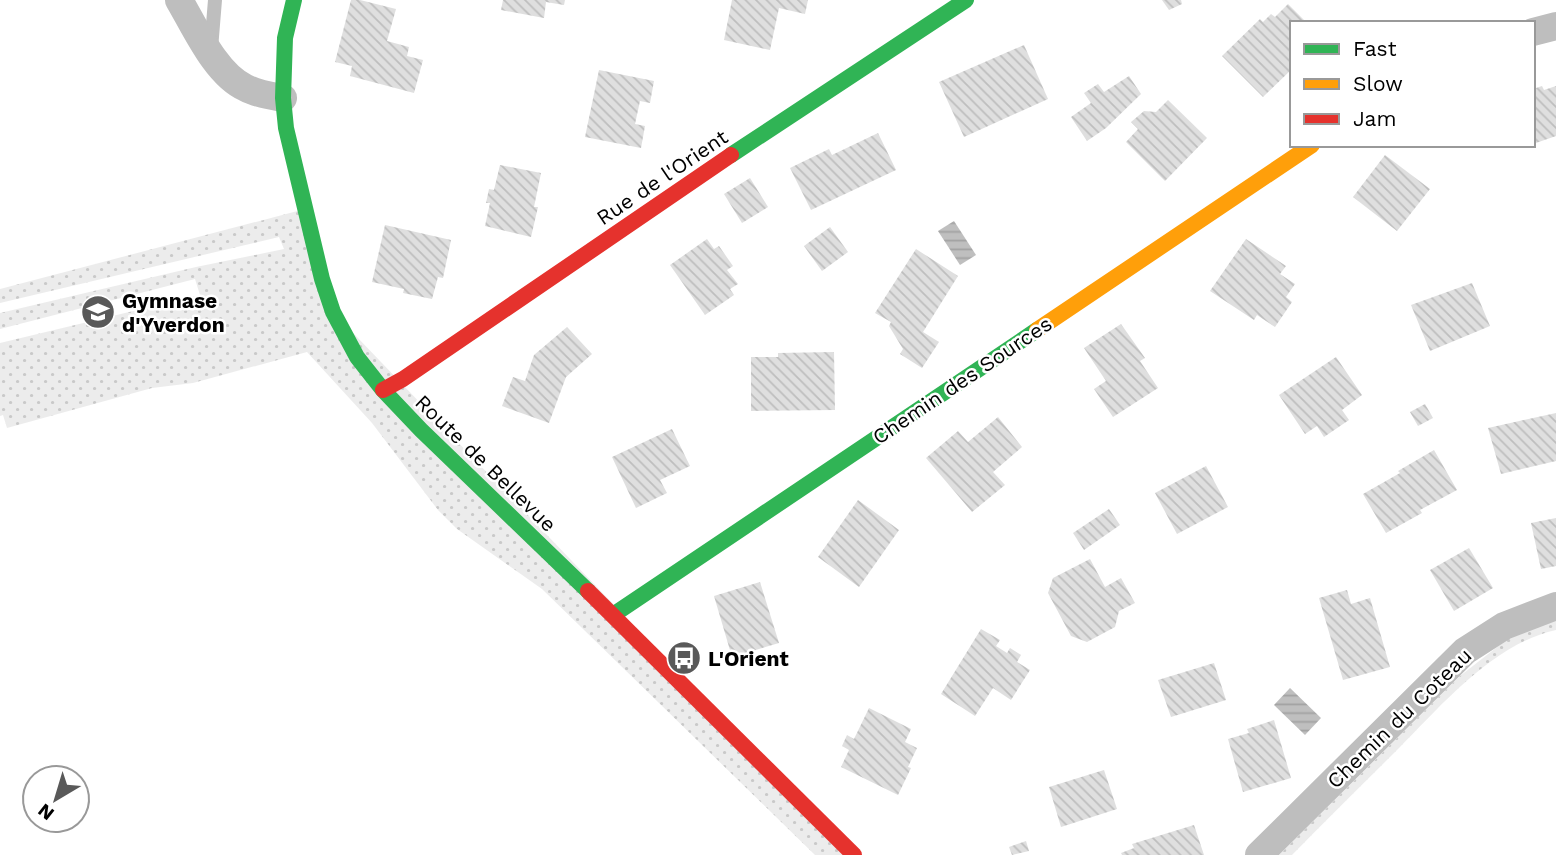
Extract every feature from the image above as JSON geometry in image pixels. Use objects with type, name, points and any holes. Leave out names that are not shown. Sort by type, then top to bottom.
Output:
[{"type":"street","points":[[179,0],[210,53],[233,80],[244,88],[284,98]]},
{"type":"street","name":"Route de Bellevue","points":[[294,0],[285,38],[284,98],[293,160],[322,279],[333,312],[357,357],[383,390],[421,430],[613,615],[854,855]]},
{"type":"street","name":"Rue de l'Orient","points":[[383,390],[966,0]]},
{"type":"street","points":[[1535,31],[1556,26]]},
{"type":"street","name":"Chemin des Sources","points":[[613,615],[1309,147]]},
{"type":"street","name":"Chemin du Coteau","points":[[1259,855],[1465,651],[1504,626],[1556,606]]},
{"type":"lane","points":[[210,53],[215,0]]},
{"type":"shaded area","points":[[305,209],[333,312],[854,855],[815,855],[542,589],[457,529],[438,510],[372,423],[307,352],[193,383],[152,388],[7,428],[3,415],[0,416],[0,343],[200,295],[195,279],[0,329],[0,313],[284,249],[279,237],[0,303],[0,289]]},
{"type":"shaded area","points":[[954,221],[976,255],[960,265],[938,231]]},
{"type":"shaded area","points":[[1556,620],[1556,630],[1511,648],[1470,678],[1292,855],[1279,855],[1460,676],[1510,637]]},
{"type":"shaded area","points":[[1290,688],[1321,718],[1305,735],[1274,705]]},
{"type":"building","points":[[351,0],[396,9],[387,41],[409,47],[407,56],[423,60],[414,93],[350,76],[352,66],[335,62]]},
{"type":"building","points":[[503,0],[565,0],[564,5],[546,2],[544,18],[501,10]]},
{"type":"building","points":[[732,0],[808,0],[805,14],[779,8],[770,50],[724,40]]},
{"type":"building","points":[[1162,0],[1181,0],[1182,4],[1169,10]]},
{"type":"building","points":[[1288,4],[1305,21],[1290,21],[1290,71],[1263,97],[1222,56],[1260,19],[1263,22],[1271,14],[1275,17]]},
{"type":"building","points":[[1024,45],[1048,99],[964,137],[939,82]]},
{"type":"building","points":[[599,70],[654,81],[650,103],[640,101],[635,124],[645,126],[641,148],[585,137]]},
{"type":"building","points":[[1129,76],[1141,94],[1106,128],[1087,141],[1071,117],[1091,103],[1084,93],[1098,84],[1104,92]]},
{"type":"building","points":[[1542,86],[1544,90],[1556,86],[1556,136],[1535,143],[1535,88]]},
{"type":"building","points":[[1168,100],[1207,138],[1165,181],[1126,142],[1138,129],[1131,122],[1144,111],[1156,112]]},
{"type":"building","points":[[878,133],[896,170],[811,210],[790,168],[829,149],[832,155]]},
{"type":"building","points":[[1385,155],[1430,189],[1397,231],[1353,197]]},
{"type":"building","points":[[500,165],[541,173],[534,207],[538,207],[531,237],[485,226],[490,203],[486,203],[489,189],[494,190]]},
{"type":"building","points":[[750,178],[768,207],[742,223],[724,194]]},
{"type":"building","points":[[385,225],[451,240],[443,278],[438,277],[432,299],[403,293],[404,289],[372,282]]},
{"type":"building","points":[[830,227],[848,252],[822,271],[804,246]]},
{"type":"building","points":[[707,239],[714,249],[719,246],[733,266],[727,270],[738,284],[730,289],[734,295],[705,315],[670,265]]},
{"type":"building","points":[[1246,239],[1286,266],[1280,274],[1295,284],[1286,297],[1292,302],[1275,327],[1257,315],[1254,320],[1210,291]]},
{"type":"building","points":[[916,249],[958,276],[923,332],[939,342],[922,368],[900,354],[903,349],[889,326],[891,322],[875,313]]},
{"type":"building","points":[[1472,283],[1490,326],[1430,351],[1411,305]]},
{"type":"building","points":[[1121,324],[1145,358],[1140,361],[1158,388],[1113,417],[1094,389],[1106,381],[1084,348]]},
{"type":"building","points":[[567,327],[592,354],[566,377],[549,423],[502,406],[513,377],[525,381],[534,355]]},
{"type":"building","points":[[834,352],[835,410],[751,411],[751,357],[778,357],[778,353]]},
{"type":"building","points":[[1336,357],[1362,395],[1342,410],[1349,420],[1324,437],[1317,426],[1305,434],[1279,395]]},
{"type":"building","points":[[1425,404],[1433,418],[1418,426],[1410,412]]},
{"type":"building","points":[[1556,413],[1556,461],[1501,474],[1488,428]]},
{"type":"building","points":[[998,417],[1022,447],[993,472],[1005,485],[972,512],[926,458],[958,431],[968,442]]},
{"type":"building","points":[[672,429],[690,466],[660,480],[667,493],[636,508],[612,457]]},
{"type":"building","points":[[1434,450],[1457,490],[1386,533],[1363,494]]},
{"type":"building","points":[[1206,466],[1228,507],[1177,534],[1155,493]]},
{"type":"building","points":[[858,500],[899,530],[859,587],[818,557]]},
{"type":"building","points":[[1109,509],[1120,525],[1084,550],[1073,533]]},
{"type":"building","points":[[1556,518],[1556,566],[1541,569],[1531,523]]},
{"type":"building","points":[[1469,548],[1493,588],[1454,611],[1430,570]]},
{"type":"building","points":[[1090,559],[1105,587],[1121,578],[1135,603],[1119,611],[1115,627],[1087,642],[1071,636],[1048,593],[1053,578]]},
{"type":"building","points":[[760,582],[779,643],[732,657],[714,596]]},
{"type":"building","points":[[1347,590],[1351,604],[1370,598],[1390,667],[1343,680],[1319,598]]},
{"type":"building","points":[[981,629],[1000,640],[996,646],[1007,653],[1010,648],[1021,655],[1017,662],[1030,670],[1011,700],[993,688],[975,716],[941,694]]},
{"type":"building","points":[[1214,663],[1226,700],[1171,717],[1158,680]]},
{"type":"building","points":[[869,708],[911,729],[905,742],[917,748],[898,795],[841,767],[849,750],[842,746],[847,735],[854,739]]},
{"type":"building","points":[[1274,720],[1291,778],[1243,792],[1228,739],[1249,733],[1247,729]]},
{"type":"building","points":[[1104,770],[1117,809],[1061,827],[1049,787]]},
{"type":"building","points":[[1194,825],[1204,855],[1121,853],[1134,848],[1132,844]]},
{"type":"building","points":[[1026,841],[1029,851],[1012,855],[1009,847]]},
{"type":"traffic: fast","points":[[294,0],[285,38],[283,98],[286,128],[322,279],[333,312],[357,357],[383,390],[588,591]]},
{"type":"traffic: fast","points":[[731,155],[966,0]]},
{"type":"traffic: fast","points":[[613,615],[1037,330]]},
{"type":"traffic: slow","points":[[1037,330],[1309,147]]},
{"type":"traffic: jam","points":[[383,390],[731,155]]},
{"type":"traffic: jam","points":[[588,591],[854,855]]},
{"type":"place","name":"Gymnase d'Yverdon","points":[[98,312]]},
{"type":"place","name":"L'Orient","points":[[684,658]]}]
